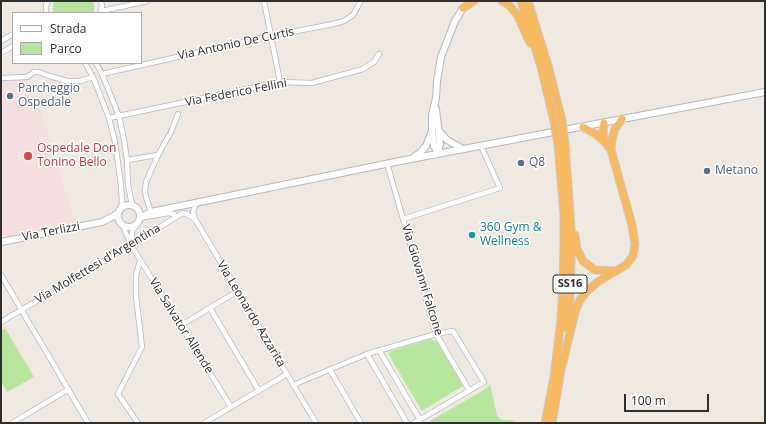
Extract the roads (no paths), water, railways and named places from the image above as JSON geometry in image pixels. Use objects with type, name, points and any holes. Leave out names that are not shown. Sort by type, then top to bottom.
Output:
[{"type":"highway","points":[[463,4],[468,1]]},
{"type":"highway","points":[[463,4],[474,1]]},
{"type":"highway","points":[[502,1],[509,5],[518,16],[541,67]]},
{"type":"highway","name":"SS16","points":[[521,1],[558,121]]},
{"type":"highway","name":"SS16","points":[[528,1],[549,69],[569,193],[571,227],[570,296],[563,362],[552,423]]},
{"type":"highway","points":[[563,362],[575,312],[580,300],[588,290],[599,281],[626,265],[633,256],[635,244],[632,225],[611,150],[615,129],[622,119]]},
{"type":"highway","points":[[604,123],[612,139]]},
{"type":"highway","points":[[604,123],[604,141]]},
{"type":"highway","points":[[582,126],[604,141],[611,150]]},
{"type":"highway","name":"SS16","points":[[545,423],[554,376],[561,320],[564,249],[562,144]]},
{"type":"highway","points":[[569,193],[577,249],[583,261],[595,270],[616,271]]},
{"type":"main road","points":[[438,153],[440,144],[436,98],[441,57],[463,4]]},
{"type":"main road","points":[[152,212],[127,204],[119,210],[118,220],[122,225],[128,227],[134,226],[142,218],[152,212],[412,158],[765,92]]},
{"type":"main road","points":[[436,98],[432,115],[432,130],[434,146],[438,153]]},
{"type":"main road","points":[[412,158],[420,153],[426,146],[432,130]]},
{"type":"main road","points":[[439,131],[447,140],[463,149]]},
{"type":"main road","points":[[136,207],[142,218]]},
{"type":"main road","name":"Via Terlizzi","points":[[1,242],[102,222],[114,216],[119,210]]},
{"type":"main road","name":"Via Terlizzi","points":[[102,222],[122,225]]},
{"type":"street","points":[[46,12],[47,1]]},
{"type":"street","points":[[101,1],[102,12],[147,1]]},
{"type":"street","points":[[264,1],[280,82]]},
{"type":"street","name":"Via Antonio De Curtis","points":[[102,74],[344,21],[353,15],[361,1]]},
{"type":"street","points":[[1,41],[12,35]]},
{"type":"street","points":[[1,52],[12,46]]},
{"type":"street","name":"Via Federico Fellini","points":[[109,118],[280,82],[312,83],[363,69],[374,62],[379,54]]},
{"type":"street","points":[[86,64],[93,78],[109,118],[115,142],[121,185],[122,202],[119,210]]},
{"type":"street","points":[[97,64],[102,74],[118,116],[124,140],[131,200],[136,207]]},
{"type":"street","points":[[1,78],[27,77],[34,72],[39,72],[67,80],[93,78]]},
{"type":"street","points":[[152,212],[146,197],[146,182],[158,155],[171,132],[178,114]]},
{"type":"street","points":[[403,219],[500,188],[481,146]]},
{"type":"street","points":[[127,160],[158,155]]},
{"type":"street","name":"Via Giovanni Falcone","points":[[387,163],[436,334],[469,390]]},
{"type":"street","points":[[195,219],[193,212],[197,203]]},
{"type":"street","points":[[142,218],[169,213],[174,214],[176,217],[185,213],[195,219]]},
{"type":"street","name":"Via Molfettesi d'Argentina","points":[[1,322],[131,246],[176,217]]},
{"type":"street","name":"Via Leonardo Azzarita","points":[[195,219],[316,423]]},
{"type":"street","name":"Via Salvator Allende","points":[[122,225],[131,246],[231,407]]},
{"type":"street","points":[[131,246],[134,226]]},
{"type":"street","points":[[138,423],[118,394],[142,347],[136,296],[136,275],[140,261]]},
{"type":"street","points":[[1,275],[88,423]]},
{"type":"street","points":[[180,326],[238,291]]},
{"type":"street","points":[[210,308],[259,391]]},
{"type":"street","points":[[293,385],[379,350],[436,334],[454,331],[484,382],[414,423]]},
{"type":"street","points":[[379,350],[420,420]]},
{"type":"street","points":[[368,354],[407,423]]},
{"type":"street","points":[[330,370],[361,423]]},
{"type":"street","points":[[208,422],[287,374]]},
{"type":"street","points":[[12,423],[68,389]]},
{"type":"place","name":"Parcheggio Ospedale","points":[[10,96]]},
{"type":"place","name":"Ospedale Don Tonino Bello","points":[[28,156]]},
{"type":"place","name":"Q8","points":[[521,163]]},
{"type":"place","name":"Metano","points":[[707,171]]},
{"type":"place","name":"360 Gym & Wellness","points":[[472,235]]}]
